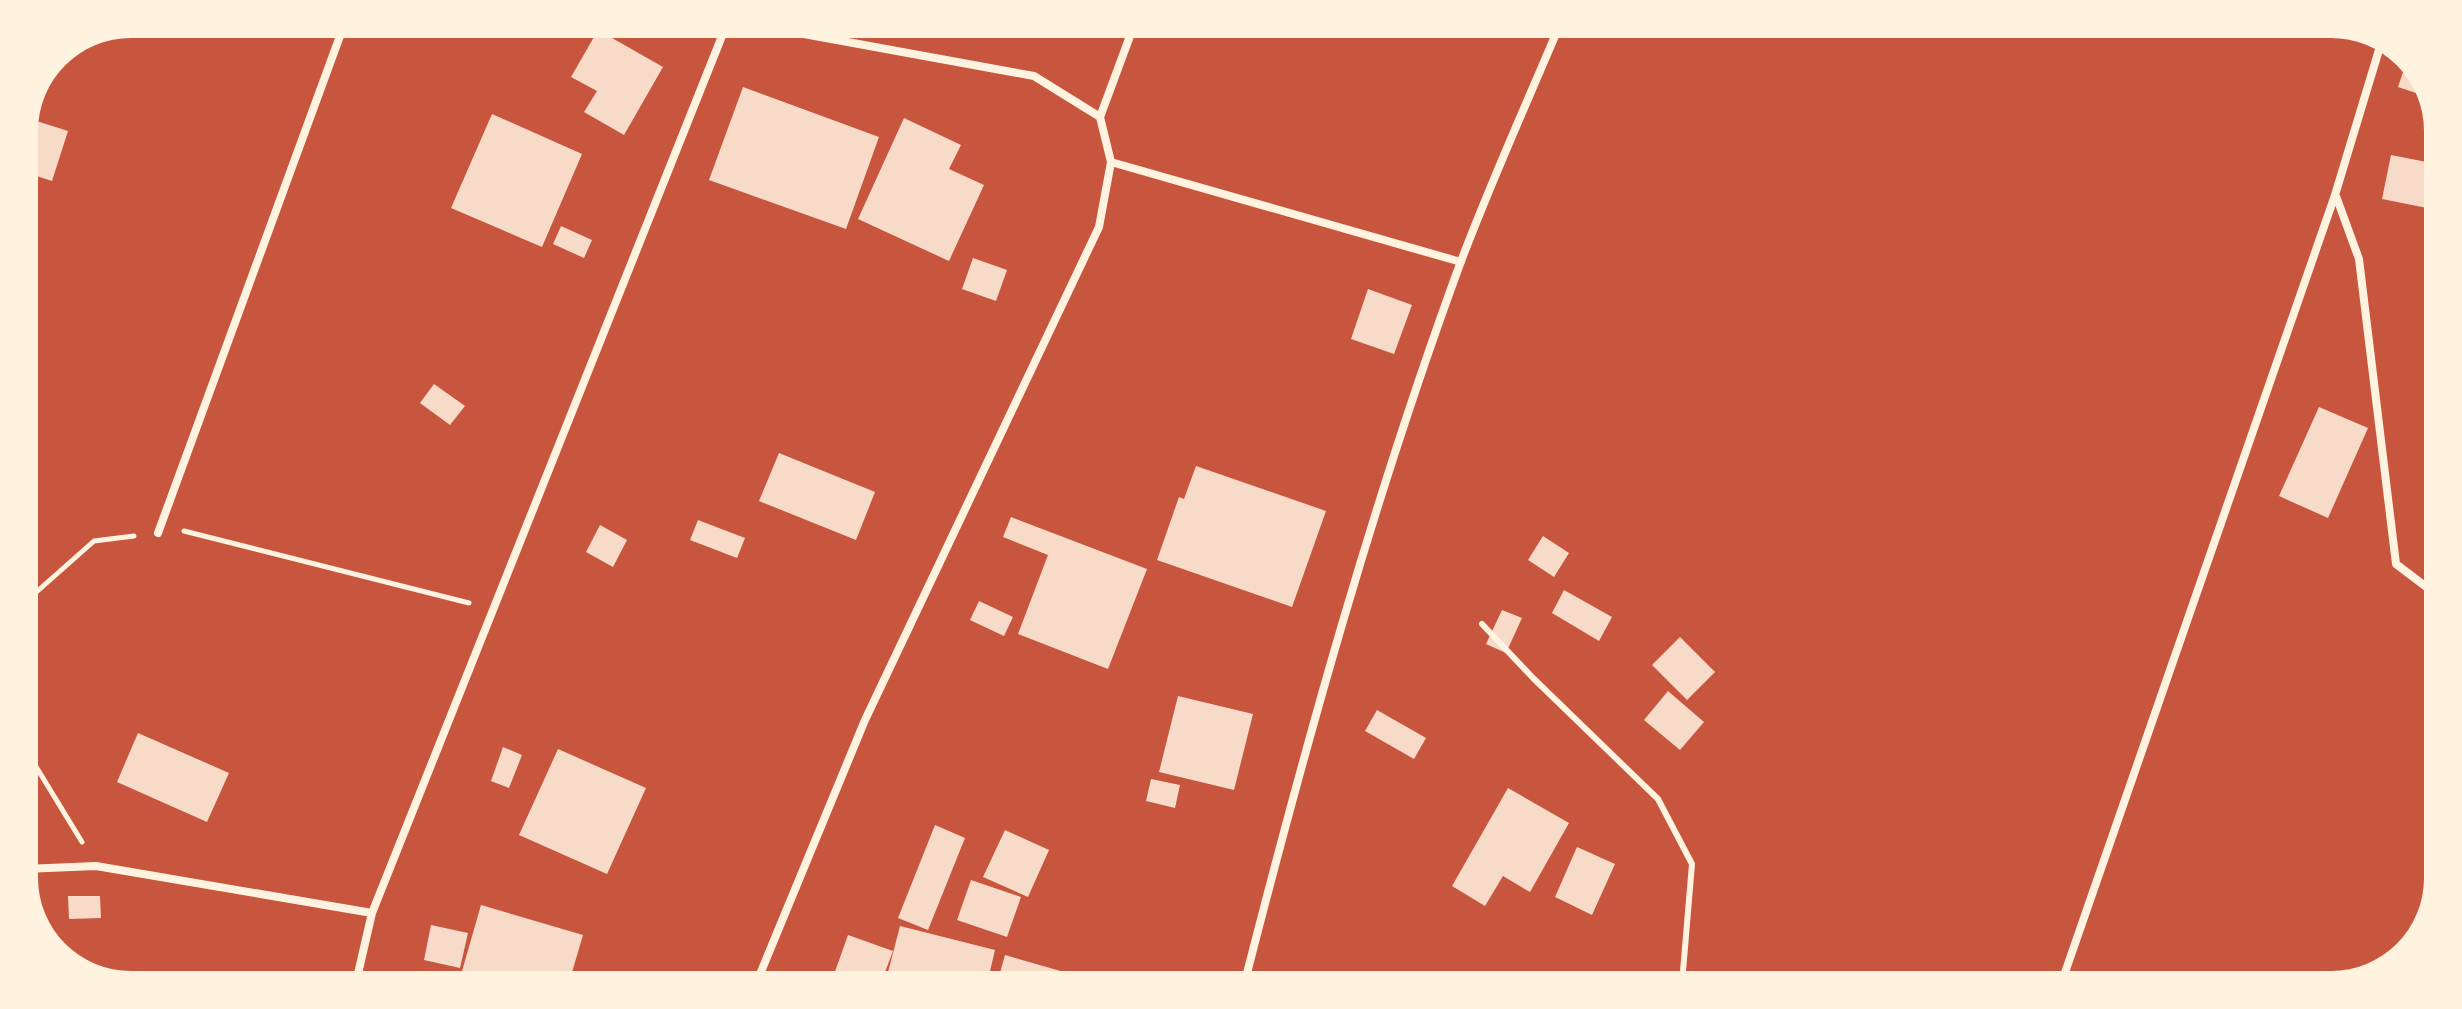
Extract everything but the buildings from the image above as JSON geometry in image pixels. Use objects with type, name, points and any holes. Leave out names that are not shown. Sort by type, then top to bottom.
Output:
[{"type":"street","points":[[158,533],[339,38]]},
{"type":"street","points":[[359,971],[372,913],[721,38]]},
{"type":"street","points":[[826,38],[1034,76],[1100,117]]},
{"type":"street","points":[[761,971],[865,720],[1099,227],[1111,162],[1100,117],[1129,38]]},
{"type":"street","points":[[1248,971],[1358,567],[1461,262],[1554,38]]},
{"type":"street","points":[[2066,971],[2335,195],[2379,51]]},
{"type":"street","points":[[1111,162],[1461,262]]},
{"type":"street","points":[[2335,195],[2359,259],[2396,564],[2424,585]]},
{"type":"street","points":[[38,868],[96,866],[372,913]]},
{"type":"lane","points":[[1482,624],[1658,799],[1692,864],[1683,971]]},
{"type":"path","points":[[38,591],[94,541],[182,531],[493,609]]},
{"type":"path","points":[[38,770],[96,866]]}]
